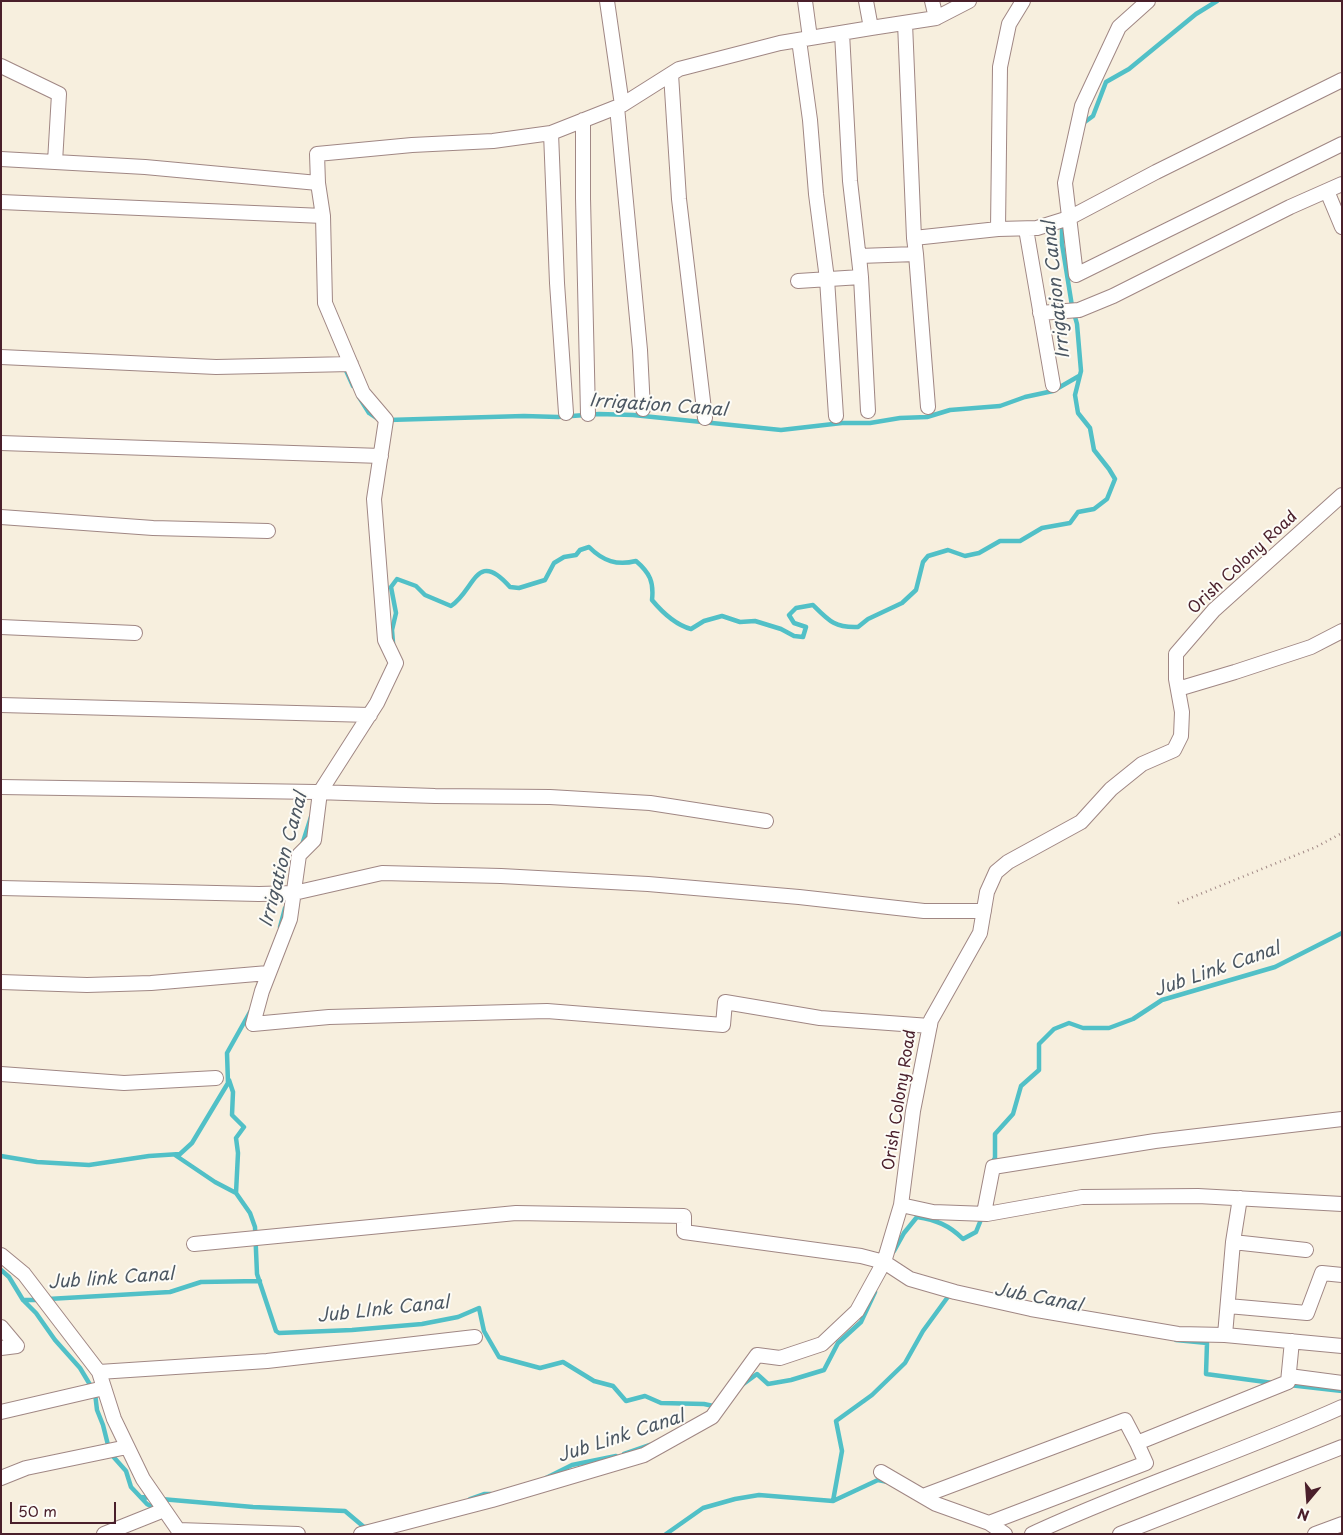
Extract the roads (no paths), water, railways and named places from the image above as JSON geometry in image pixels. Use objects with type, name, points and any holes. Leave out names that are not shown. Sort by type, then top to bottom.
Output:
[{"type":"street","points":[[607,1],[619,106],[643,409]]},
{"type":"street","points":[[805,1],[805,39],[810,120],[816,194],[827,279],[836,416]]},
{"type":"street","points":[[866,1],[871,28]]},
{"type":"street","points":[[932,1],[936,18]]},
{"type":"street","points":[[930,1026],[820,1018],[725,1002],[723,1025],[547,1011],[330,1017],[254,1024],[268,973],[290,919],[299,855],[314,840],[320,792],[370,715],[396,663],[385,640],[374,499],[386,420],[363,393],[325,303],[323,216],[318,183],[317,154],[412,145],[493,141],[551,133],[619,106],[679,69],[780,43],[936,18],[970,1]]},
{"type":"street","points":[[998,230],[1000,67],[1009,24],[1023,1]]},
{"type":"street","points":[[1148,1],[1119,27],[1082,106],[1066,184],[1062,220],[1076,275],[1342,144]]},
{"type":"street","points":[[904,23],[914,238],[928,406]]},
{"type":"street","points":[[842,33],[850,181],[861,277]]},
{"type":"street","points":[[1,66],[59,94],[55,162]]},
{"type":"street","points":[[672,74],[679,199],[706,418]]},
{"type":"street","points":[[914,238],[1036,228],[1062,220],[1342,80]]},
{"type":"street","points":[[583,120],[588,414]]},
{"type":"street","points":[[551,133],[557,283],[566,413]]},
{"type":"street","points":[[1,159],[145,168],[318,183]]},
{"type":"street","points":[[1040,312],[1079,310],[1113,296],[1290,207],[1342,184]]},
{"type":"street","points":[[1327,191],[1342,227]]},
{"type":"street","points":[[1,202],[323,216]]},
{"type":"street","points":[[1026,229],[1053,385]]},
{"type":"street","points":[[868,411],[859,256],[916,254]]},
{"type":"street","points":[[798,281],[861,277]]},
{"type":"street","points":[[1,357],[216,367],[351,364]]},
{"type":"street","points":[[1,443],[381,456]]},
{"type":"street","name":"Orish Colony Road","points":[[360,1534],[492,1500],[644,1455],[712,1417],[757,1355],[780,1358],[822,1344],[857,1311],[884,1262],[901,1205],[913,1111],[931,1020],[980,933],[987,892],[996,872],[1008,862],[1082,822],[1111,789],[1142,764],[1174,750],[1181,736],[1182,712],[1176,679],[1176,654],[1214,610],[1342,495]]},
{"type":"street","points":[[1,517],[153,528],[268,531]]},
{"type":"street","points":[[1,627],[135,633]]},
{"type":"street","points":[[1178,689],[1311,647],[1342,631]]},
{"type":"street","points":[[1,704],[370,715]]},
{"type":"street","points":[[1,786],[550,797],[650,803],[766,821]]},
{"type":"street","points":[[1,888],[259,894],[294,893],[382,873],[501,876],[658,885],[799,897],[924,911],[984,911]]},
{"type":"street","points":[[1,982],[87,986],[151,983],[268,973]]},
{"type":"street","points":[[1,1074],[124,1083],[216,1078]]},
{"type":"street","points":[[984,1214],[993,1167],[1155,1141],[1342,1119]]},
{"type":"street","points":[[901,1205],[933,1212],[984,1214],[1082,1197],[1198,1196],[1342,1204]]},
{"type":"street","points":[[1225,1335],[1233,1242],[1240,1198]]},
{"type":"street","points":[[194,1244],[516,1213],[684,1216],[684,1232],[861,1256],[884,1262],[910,1279],[955,1292],[1031,1309],[1178,1334],[1225,1335],[1342,1346]]},
{"type":"street","points":[[1233,1242],[1306,1250]]},
{"type":"street","points":[[1,1255],[24,1274],[99,1372],[114,1420],[127,1447],[143,1479],[179,1532],[298,1534]]},
{"type":"street","points":[[1228,1306],[1308,1313],[1322,1273],[1342,1275]]},
{"type":"street","points":[[1,1327],[17,1346],[1,1348]]},
{"type":"street","points":[[99,1372],[268,1361],[475,1337]]},
{"type":"street","points":[[1137,1443],[1288,1382],[1292,1341]]},
{"type":"street","points":[[1288,1376],[1342,1382]]},
{"type":"street","points":[[1,1412],[104,1388]]},
{"type":"street","points":[[1032,1534],[1191,1467],[1281,1434],[1342,1407]]},
{"type":"street","points":[[923,1496],[1126,1420],[1146,1463],[989,1523]]},
{"type":"street","points":[[1,1478],[26,1468],[127,1447]]},
{"type":"street","points":[[1120,1534],[1342,1447]]},
{"type":"street","points":[[881,1472],[936,1504],[989,1523],[1005,1534]]},
{"type":"street","points":[[104,1534],[164,1510]]},
{"type":"street","points":[[1315,1534],[1342,1524]]},
{"type":"waterway","name":"Irrigation Canal","points":[[1082,124],[1093,116],[1106,82],[1129,69],[1196,14],[1217,1]]},
{"type":"waterway","name":"Irrigation Canal","points":[[393,643],[392,630],[396,613],[391,587],[397,579],[416,586],[425,595],[451,606],[477,576],[483,572],[490,571],[499,576],[510,587],[519,588],[545,580],[554,563],[564,557],[576,555],[580,550],[589,547],[600,556],[611,561],[623,563],[636,561],[650,578],[652,583],[652,600],[670,618],[691,629],[704,621],[722,616],[740,622],[755,621],[781,629],[794,636],[803,637],[806,627],[794,623],[789,615],[796,608],[813,605],[838,625],[858,627],[868,619],[902,603],[916,590],[923,562],[928,556],[948,550],[965,556],[979,553],[1000,541],[1020,541],[1042,528],[1070,523],[1078,512],[1094,509],[1107,499],[1115,479],[1094,450],[1090,428],[1078,413],[1075,395],[1081,371],[1077,324],[1072,306],[1062,244],[1062,224]]},
{"type":"waterway","name":"Irrigation Canal","points":[[344,366],[353,386]]},
{"type":"waterway","name":"Irrigation Canal","points":[[388,420],[524,416],[558,417],[599,414],[633,415],[781,430],[842,423],[870,423],[900,418],[927,417],[950,410],[1000,406],[1025,397],[1053,391],[1079,376]]},
{"type":"waterway","name":"Irrigation Canal","points":[[359,397],[369,413],[378,419]]},
{"type":"waterway","name":"Irrigation Canal","points":[[302,845],[311,817]]},
{"type":"waterway","name":"Irrigation Canal","points":[[280,927],[285,908]]},
{"type":"waterway","name":"Jub Link Canal","points":[[991,1164],[995,1158],[995,1134],[1013,1114],[1021,1086],[1039,1070],[1039,1044],[1054,1029],[1069,1023],[1083,1028],[1109,1028],[1133,1019],[1162,1000],[1275,967],[1342,933]]},
{"type":"waterway","name":"Irrigation Canal","points":[[1,1156],[37,1162],[89,1165],[149,1156],[180,1154],[192,1143],[228,1083],[227,1053],[250,1012]]},
{"type":"waterway","name":"Jub Link Canal","points":[[229,1080],[233,1092],[232,1115],[244,1127],[236,1138],[238,1153],[236,1193]]},
{"type":"waterway","name":"Jub LInk Canal","points":[[175,1155],[215,1182],[236,1193],[250,1213],[255,1227],[257,1274],[276,1331],[279,1333],[352,1330],[422,1324],[458,1317],[479,1308],[484,1331],[499,1357],[540,1368],[563,1362],[594,1381],[613,1386],[626,1401],[645,1396],[661,1403],[704,1404],[718,1407]]},
{"type":"waterway","name":"Jub Link Canal","points":[[894,1251],[904,1233],[917,1217],[942,1224],[953,1230],[963,1239],[976,1232],[982,1217]]},
{"type":"waterway","name":"Irrigation Canal","points":[[1,1270],[9,1277],[23,1300],[36,1313],[55,1340],[80,1368],[95,1393],[97,1410],[110,1453],[126,1471],[131,1487],[147,1504],[158,1510]]},
{"type":"waterway","name":"Jub link Canal","points":[[48,1299],[170,1292],[201,1282],[260,1281]]},
{"type":"waterway","name":"Jub Link Canal","points":[[742,1385],[757,1374],[768,1384],[791,1380],[824,1370],[838,1343],[861,1322],[875,1292]]},
{"type":"waterway","name":"Jub Canal","points":[[833,1501],[842,1451],[836,1421],[872,1395],[905,1363],[923,1331],[950,1294],[952,1295]]},
{"type":"waterway","name":"Jub link Canal","points":[[23,1300],[40,1300]]},
{"type":"waterway","name":"Jub Canal","points":[[1176,1340],[1207,1343],[1206,1374],[1273,1383]]},
{"type":"waterway","name":"Jub Canal","points":[[1289,1385],[1342,1391]]},
{"type":"waterway","name":"Jub Link Canal","points":[[624,1454],[650,1445]]},
{"type":"waterway","name":"Jub Link Canal","points":[[546,1478],[572,1465],[616,1456]]},
{"type":"waterway","name":"Irrigation Canal","points":[[666,1534],[703,1508],[735,1499],[759,1495],[833,1501],[878,1480],[888,1482]]},
{"type":"waterway","name":"Jub Link Canal","points":[[470,1499],[484,1494],[491,1494]]},
{"type":"waterway","name":"Jub Link Canal","points":[[141,1497],[153,1498]]},
{"type":"waterway","name":"Jub Link Canal","points":[[161,1499],[253,1507],[345,1511],[364,1527],[367,1527]]}]
